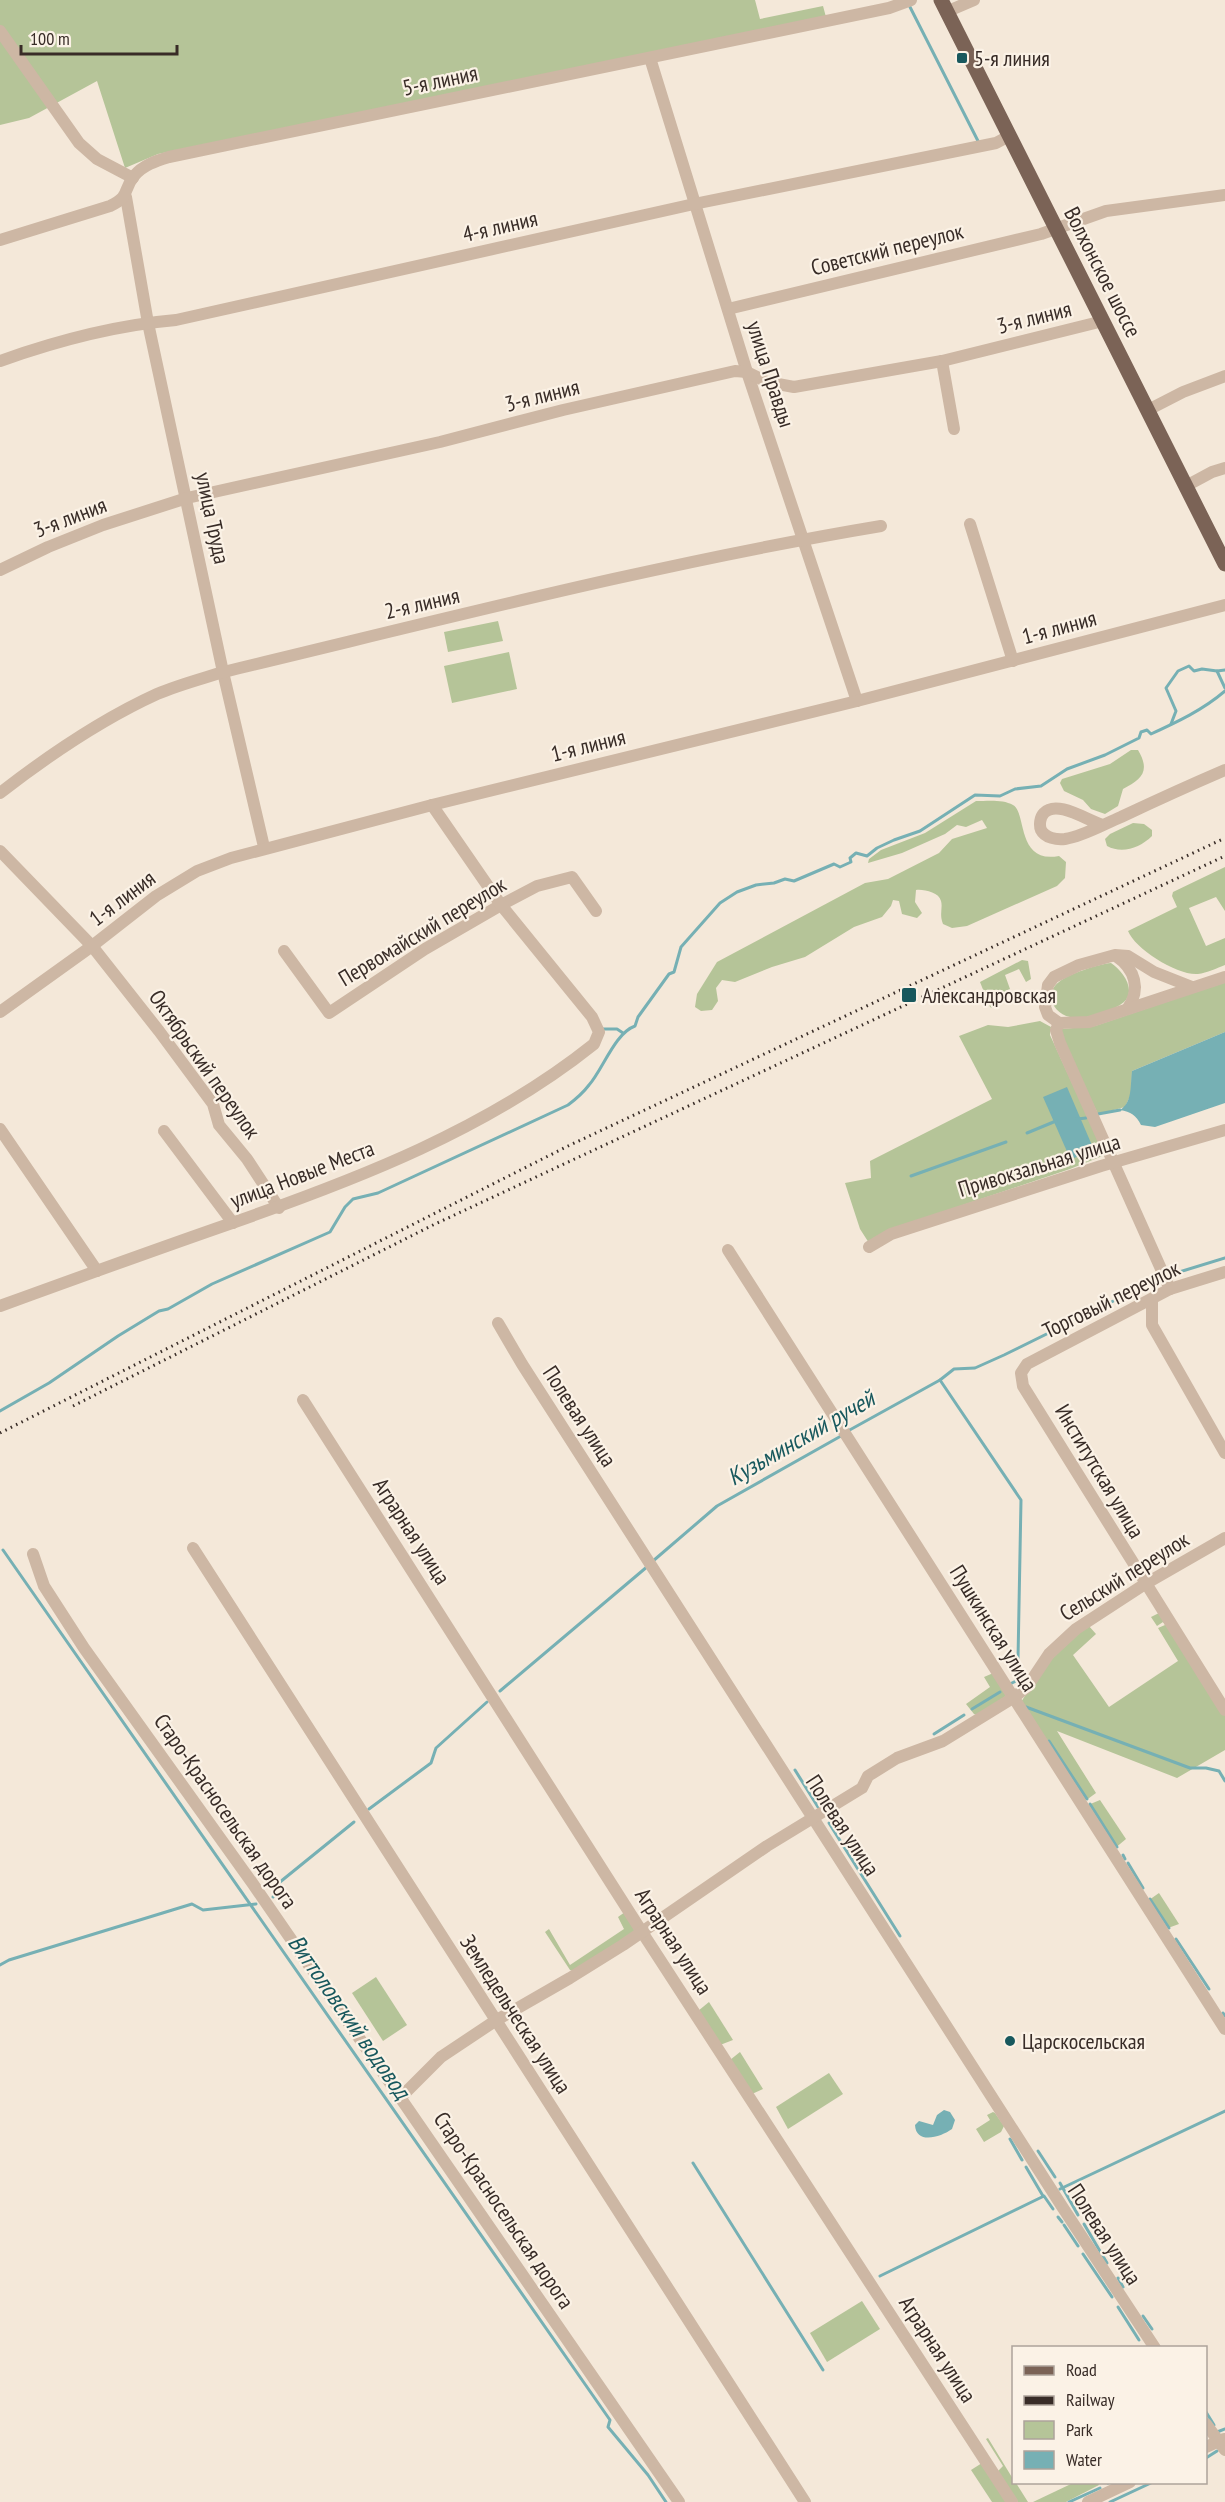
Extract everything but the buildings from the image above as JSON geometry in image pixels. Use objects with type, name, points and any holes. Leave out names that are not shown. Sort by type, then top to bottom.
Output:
[{"type":"main road","name":"Волхонское шоссе","points":[[944,6],[1225,564]]},
{"type":"street","name":"5-я линия","points":[[133,178],[153,162],[169,157],[889,8],[911,0]]},
{"type":"street","points":[[944,6],[974,0]]},
{"type":"street","points":[[0,31],[79,143],[97,159],[133,178],[126,197],[110,206],[0,240]]},
{"type":"street","name":"улица Правды","points":[[650,58],[747,372],[805,538],[857,701]]},
{"type":"street","name":"4-я линия","points":[[0,361],[40,347],[148,323],[176,321],[694,204],[996,143],[1010,136]]},
{"type":"street","name":"Советский переулок","points":[[728,309],[1056,229],[1106,211],[1225,195]]},
{"type":"street","name":"улица Труда","points":[[126,197],[148,323],[223,672],[264,848]]},
{"type":"street","name":"3-я линия","points":[[0,570],[48,546],[103,525],[187,498],[440,442],[563,410],[735,372],[747,372],[767,382],[794,387],[942,361],[1103,321]]},
{"type":"street","points":[[942,361],[954,429]]},
{"type":"street","points":[[1148,410],[1183,392],[1225,376]]},
{"type":"street","points":[[1186,486],[1212,472],[1225,468]]},
{"type":"street","points":[[970,525],[1013,661]]},
{"type":"street","name":"2-я линия","points":[[0,793],[46,758],[119,712],[160,693],[223,672],[620,577],[805,538],[881,526]]},
{"type":"street","name":"1-я линия","points":[[0,1012],[92,946],[156,896],[197,871],[264,848],[857,701],[1225,605]]},
{"type":"street","points":[[1103,825],[1225,770]]},
{"type":"street","points":[[432,805],[501,905]]},
{"type":"street","name":"Октябрьский переулок","points":[[0,851],[92,946],[213,1104],[219,1125],[247,1159],[279,1208]]},
{"type":"street","name":"Первомайский переулок","points":[[284,951],[329,1013],[424,949],[537,886],[572,877],[596,911]]},
{"type":"street","name":"улица Новые Места","points":[[0,1306],[279,1208],[426,1148],[514,1099],[583,1053],[594,1044],[599,1032],[592,1017],[501,905]]},
{"type":"street","points":[[1192,987],[1154,972],[1128,956],[1115,955],[1073,968],[1054,977],[1048,985],[1045,1007],[1048,1015],[1059,1023],[1089,1022],[1225,977]]},
{"type":"street","points":[[1115,955],[1126,962],[1134,979],[1135,998],[1128,1008]]},
{"type":"street","points":[[1059,1023],[1056,1030],[1057,1036],[1170,1289]]},
{"type":"street","points":[[0,1129],[97,1271]]},
{"type":"street","name":"Привокзальная улица","points":[[868,1247],[891,1234],[1114,1162],[1142,1156],[1225,1130]]},
{"type":"street","points":[[164,1131],[232,1223]]},
{"type":"street","name":"Пушкинская улица","points":[[728,1250],[1225,2029]]},
{"type":"street","name":"Торговый переулок","points":[[1021,1373],[1027,1364],[1152,1301],[1170,1289],[1225,1272]]},
{"type":"street","points":[[1152,1301],[1152,1325],[1225,1453]]},
{"type":"street","name":"Полевая улица","points":[[498,1323],[522,1364],[1066,2214],[1154,2346]]},
{"type":"street","name":"Институтская улица","points":[[1021,1373],[1023,1386],[1225,1710]]},
{"type":"street","name":"Аграрная улица","points":[[303,1400],[642,1932],[1012,2502]]},
{"type":"street","name":"Сельский переулок","points":[[401,2097],[441,2057],[495,2021],[570,1978],[642,1932],[688,1898],[862,1788],[868,1776],[897,1758],[943,1741],[1013,1698],[1027,1688],[1049,1654],[1061,1641],[1089,1619],[1225,1538]]},
{"type":"street","name":"Земледельческая улица","points":[[193,1548],[805,2502]]},
{"type":"street","name":"Старо-Красносельская дорога","points":[[33,1554],[44,1586],[84,1648],[253,1884],[679,2502]]},
{"type":"street","points":[[1088,2502],[1126,2484]]},
{"type":"green space","points":[[0,0],[755,0],[760,19],[823,6],[826,17],[158,154],[125,168],[97,81],[29,118],[0,125]]},
{"type":"green space","points":[[498,621],[503,641],[448,652],[444,632]]},
{"type":"green space","points":[[509,652],[517,689],[452,703],[444,666]]},
{"type":"green space","points":[[1131,750],[1138,750],[1142,758],[1144,769],[1142,774],[1135,782],[1123,789],[1118,806],[1105,814],[1091,809],[1083,800],[1064,791],[1060,783],[1062,779],[1110,764]]},
{"type":"green space","points":[[976,801],[1000,801],[1013,805],[1020,817],[1029,845],[1036,853],[1045,856],[1059,856],[1066,862],[1065,878],[1057,886],[967,926],[952,928],[943,924],[940,898],[934,893],[916,890],[915,902],[922,913],[917,918],[902,914],[899,901],[893,900],[882,917],[854,927],[805,957],[735,982],[722,980],[716,988],[718,1001],[712,1010],[701,1011],[695,1007],[697,994],[717,962],[865,883],[888,879],[939,853],[952,839],[987,828],[982,820],[966,827],[957,825],[945,834],[902,853],[868,863],[869,859],[881,850],[925,833]]},
{"type":"green space","points":[[1133,823],[1144,824],[1152,830],[1152,836],[1131,849],[1119,850],[1107,846],[1105,839],[1110,834]]},
{"type":"green space","points":[[1225,867],[1225,911],[1216,897],[1189,908],[1206,946],[1225,938],[1225,965],[1198,974],[1180,971],[1158,960],[1132,938],[1128,931],[1177,907],[1172,896],[1173,892]]},
{"type":"green space","points":[[1022,960],[1028,961],[1031,979],[1026,982],[1019,969],[1005,975],[1010,989],[996,997],[992,1008],[990,1007],[980,982]]},
{"type":"green space","points":[[1111,963],[1120,970],[1128,986],[1128,997],[1124,1002],[1106,1012],[1076,1018],[1064,1015],[1055,1008],[1051,998],[1054,987],[1059,982],[1084,970]]},
{"type":"green space","points":[[1225,982],[1225,1032],[1132,1071],[1131,1094],[1125,1107],[1098,1114],[1062,1039],[1062,1029],[1095,1026]]},
{"type":"green space","points":[[1040,1021],[1051,1027],[1050,1035],[1105,1155],[892,1229],[869,1243],[860,1229],[845,1183],[871,1178],[870,1161],[992,1099],[959,1036],[988,1025],[1008,1027]]},
{"type":"green space","points":[[1159,1613],[1225,1715],[1225,1750],[1177,1778],[1057,1731],[1096,1793],[1085,1801],[1021,1702],[1046,1664],[1088,1625],[1096,1634],[1073,1655],[1109,1707],[1178,1661],[1158,1628],[1165,1625],[1163,1622],[1157,1626],[1151,1617]]},
{"type":"green space","points":[[991,1674],[1006,1696],[977,1715],[974,1714],[966,1704],[990,1687],[984,1677]]},
{"type":"green space","points":[[1100,1800],[1126,1839],[1114,1849],[1088,1805]]},
{"type":"green space","points":[[1159,1893],[1179,1924],[1168,1928],[1149,1900]]},
{"type":"green space","points":[[625,1912],[637,1930],[577,1972],[570,1970],[545,1932],[549,1929],[570,1965],[624,1929],[618,1917]]},
{"type":"green space","points":[[376,1977],[407,2025],[383,2041],[352,1993]]},
{"type":"green space","points":[[709,2002],[733,2040],[720,2045],[698,2011]]},
{"type":"green space","points":[[740,2052],[763,2089],[752,2094],[730,2060]]},
{"type":"green space","points":[[829,2073],[843,2094],[788,2129],[776,2107]]},
{"type":"green space","points":[[993,2112],[1004,2126],[1001,2132],[984,2142],[976,2129],[990,2120],[987,2115]]},
{"type":"green space","points":[[862,2301],[880,2329],[827,2362],[810,2333]]},
{"type":"green space","points":[[988,2438],[1012,2477],[1012,2484],[1017,2484],[1028,2502],[1018,2502],[998,2471],[1003,2466],[986,2439]]},
{"type":"green space","points":[[982,2463],[1008,2502],[992,2502],[971,2470]]},
{"type":"green space","points":[[1071,2484],[1099,2485],[1066,2502],[1033,2502]]},
{"type":"water","points":[[1225,1032],[1225,1103],[1155,1127],[1141,1125],[1133,1114],[1120,1110],[1129,1098],[1132,1071]]},
{"type":"water","points":[[1067,1087],[1094,1150],[1074,1158],[1069,1156],[1043,1097]]},
{"type":"water","points":[[944,2110],[950,2112],[955,2120],[952,2129],[936,2137],[924,2137],[916,2131],[915,2125],[919,2121],[933,2125],[937,2115]]},
{"type":"waterway","points":[[910,7],[978,141]]},
{"type":"waterway","points":[[1171,724],[1176,711],[1166,688],[1178,671],[1189,666],[1194,671],[1202,669],[1217,671]]},
{"type":"waterway","points":[[1225,670],[1217,671],[1225,688]]},
{"type":"waterway","points":[[0,1411],[49,1383],[159,1311],[168,1309],[212,1284],[330,1232],[345,1207],[353,1199],[378,1193],[568,1105],[587,1088],[615,1044],[621,1036],[635,1026],[638,1017],[669,974],[674,972],[681,947],[720,903],[737,892],[785,879],[794,881],[834,864],[840,867],[851,862],[850,858],[856,853],[867,856],[877,848],[920,831],[975,795],[1000,796],[1015,789],[1041,786],[1067,769],[1105,755],[1139,738],[1141,732],[1147,730],[1151,734],[1180,720],[1225,691]]},
{"type":"waterway","points":[[603,1029],[617,1029],[623,1033]]},
{"type":"waterway","points":[[1098,1114],[1120,1110]]},
{"type":"waterway","points":[[1077,1119],[1086,1118]]},
{"type":"waterway","points":[[1027,1133],[1056,1121]]},
{"type":"waterway","points":[[911,1176],[1006,1142]]},
{"type":"waterway","name":"Кузьминский ручей","points":[[1176,1273],[1225,1258]]},
{"type":"waterway","name":"Кузьминский ручей","points":[[846,1432],[940,1380],[954,1369],[975,1368],[1158,1279]]},
{"type":"waterway","points":[[940,1380],[1021,1500],[1018,1659],[1016,1681],[1010,1684]]},
{"type":"waterway","name":"Кузьминский ручей","points":[[653,1561],[717,1506],[841,1436]]},
{"type":"waterway","name":"Виттоловский водовод","points":[[3,1550],[610,2420],[608,2427],[648,2475],[666,2502]]},
{"type":"waterway","name":"Кузьминский ручей","points":[[500,1691],[648,1566]]},
{"type":"waterway","points":[[972,1709],[1000,1692]]},
{"type":"waterway","name":"Кузьминский ручей","points":[[369,1809],[431,1763],[436,1748],[487,1702]]},
{"type":"waterway","points":[[1026,1707],[1190,1768],[1219,1771],[1225,1781]]},
{"type":"waterway","points":[[934,1734],[964,1715]]},
{"type":"waterway","points":[[1049,1741],[1087,1799]]},
{"type":"waterway","points":[[795,1770],[818,1807]]},
{"type":"waterway","points":[[1090,1804],[1117,1847]]},
{"type":"waterway","name":"Кузьминский ручей","points":[[273,1897],[280,1882],[354,1822]]},
{"type":"waterway","points":[[829,1823],[900,1936]]},
{"type":"waterway","points":[[1123,1855],[1125,1859]]},
{"type":"waterway","points":[[1128,1863],[1143,1888]]},
{"type":"waterway","points":[[1150,1899],[1169,1928]]},
{"type":"waterway","name":"Кузьминский ручей","points":[[0,1965],[9,1960],[192,1904],[203,1910],[256,1904]]},
{"type":"waterway","points":[[1176,1939],[1209,1989]]},
{"type":"waterway","points":[[1060,2189],[1225,2111]]},
{"type":"waterway","points":[[1010,2139],[1022,2160]]},
{"type":"waterway","points":[[1038,2151],[1055,2177]]},
{"type":"waterway","points":[[693,2163],[823,2370]]},
{"type":"waterway","points":[[1026,2167],[1043,2196]]},
{"type":"waterway","points":[[1060,2183],[1078,2215]]},
{"type":"waterway","points":[[880,2276],[1044,2196],[1053,2209]]},
{"type":"waterway","points":[[1058,2217],[1062,2222]]},
{"type":"waterway","points":[[1084,2224],[1107,2263]]},
{"type":"waterway","points":[[1064,2225],[1078,2246]]},
{"type":"waterway","points":[[1083,2254],[1112,2297]]},
{"type":"waterway","points":[[1118,2278],[1123,2287]]},
{"type":"waterway","points":[[1118,2307],[1139,2340]]},
{"type":"waterway","points":[[1143,2316],[1152,2329]]},
{"type":"waterway","points":[[1207,2414],[1214,2425]]},
{"type":"waterway","points":[[1217,2432],[1225,2429]]},
{"type":"waterway","points":[[1207,2457],[1217,2451]]},
{"type":"waterway","points":[[1110,2502],[1149,2484]]},
{"type":"waterway","points":[[1069,2502],[1100,2488]]},
{"type":"railway","points":[[0,1433],[568,1146],[1225,838]]},
{"type":"railway","points":[[73,1406],[433,1225],[1225,856]]},
{"type":"place","name":"5-я линия","points":[[962,58]]},
{"type":"place","name":"Александровская","points":[[909,995]]},
{"type":"place","name":"Царскосельская","points":[[1010,2041]]}]
